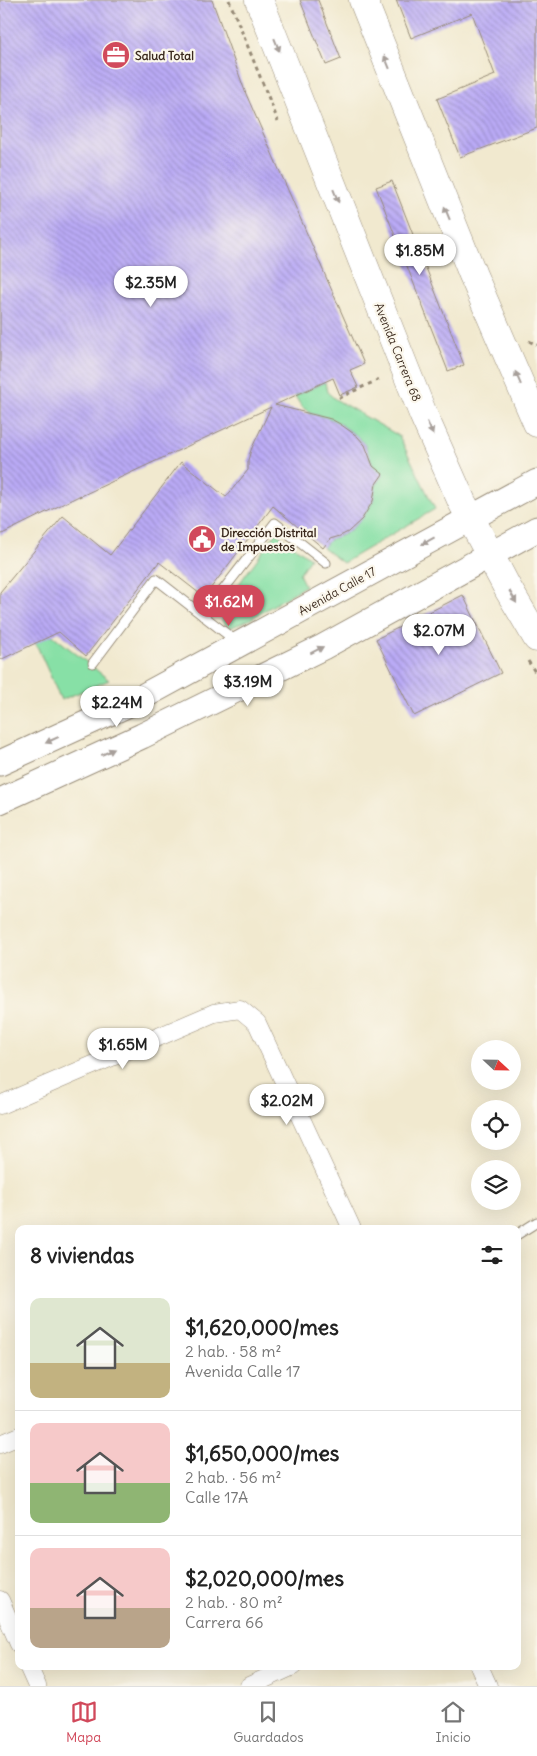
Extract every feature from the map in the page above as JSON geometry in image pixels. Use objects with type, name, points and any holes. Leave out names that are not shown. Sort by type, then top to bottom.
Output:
[{"type":"main road","name":"Avenida Carrera 68","points":[[259,0],[423,414],[471,518],[537,638]]},
{"type":"main road","points":[[362,0],[466,258],[537,423]]},
{"type":"street","name":"Avenida Calle 17","points":[[0,763],[129,704],[537,482]]},
{"type":"street","points":[[0,801],[142,736],[323,647],[537,529]]},
{"type":"street","points":[[129,704],[142,736]]},
{"type":"street","points":[[0,1105],[214,1013],[240,1009],[257,1023],[350,1225]]},
{"type":"street","points":[[0,1444],[15,1438]]},
{"type":"street","points":[[0,1600],[15,1635]]},
{"type":"street","points":[[30,1670],[37,1686]]},
{"type":"street","points":[[249,1686],[283,1670]]},
{"type":"street","points":[[481,1670],[488,1686]]},
{"type":"lane","points":[[203,616],[275,522],[326,563]]},
{"type":"lane","points":[[93,663],[156,579],[239,644]]},
{"type":"lane","points":[[521,1232],[537,1222]]},
{"type":"path","points":[[527,340],[537,345]]},
{"type":"path","points":[[339,398],[382,378]]},
{"type":"green space","points":[[325,382],[327,392],[335,399],[399,436],[435,509],[343,563],[323,548],[330,539],[348,532],[362,519],[373,501],[376,484],[383,474],[373,466],[365,445],[357,436],[331,419],[311,414],[301,406],[295,396]]},
{"type":"green space","points":[[276,533],[310,558],[299,574],[305,586],[249,620],[230,628],[222,621],[231,595]]},
{"type":"green space","points":[[21,610],[109,680],[61,700]]},
{"type":"building","points":[[0,0],[212,0],[246,94],[364,364],[350,370],[358,387],[340,395],[333,378],[275,405],[331,419],[340,424],[357,436],[365,445],[373,466],[383,474],[376,484],[373,501],[362,519],[348,532],[330,539],[323,548],[273,506],[204,597],[159,562],[86,656],[59,632],[0,660],[0,592],[63,516],[110,555],[181,462],[226,497],[248,470],[251,450],[271,407],[79,497],[81,495],[0,535]]},
{"type":"building","points":[[300,0],[318,0],[341,59],[326,65]]},
{"type":"building","points":[[396,0],[537,0],[537,128],[460,157],[437,99],[495,75],[472,13],[411,38]]},
{"type":"building","points":[[392,181],[464,365],[448,371],[376,187]]},
{"type":"building","points":[[463,595],[501,673],[414,716],[376,639]]},
{"type":"place","name":"Salud Total","points":[[116,55]]},
{"type":"place","name":"Dirección Distrital de Impuestos","points":[[202,539]]}]
